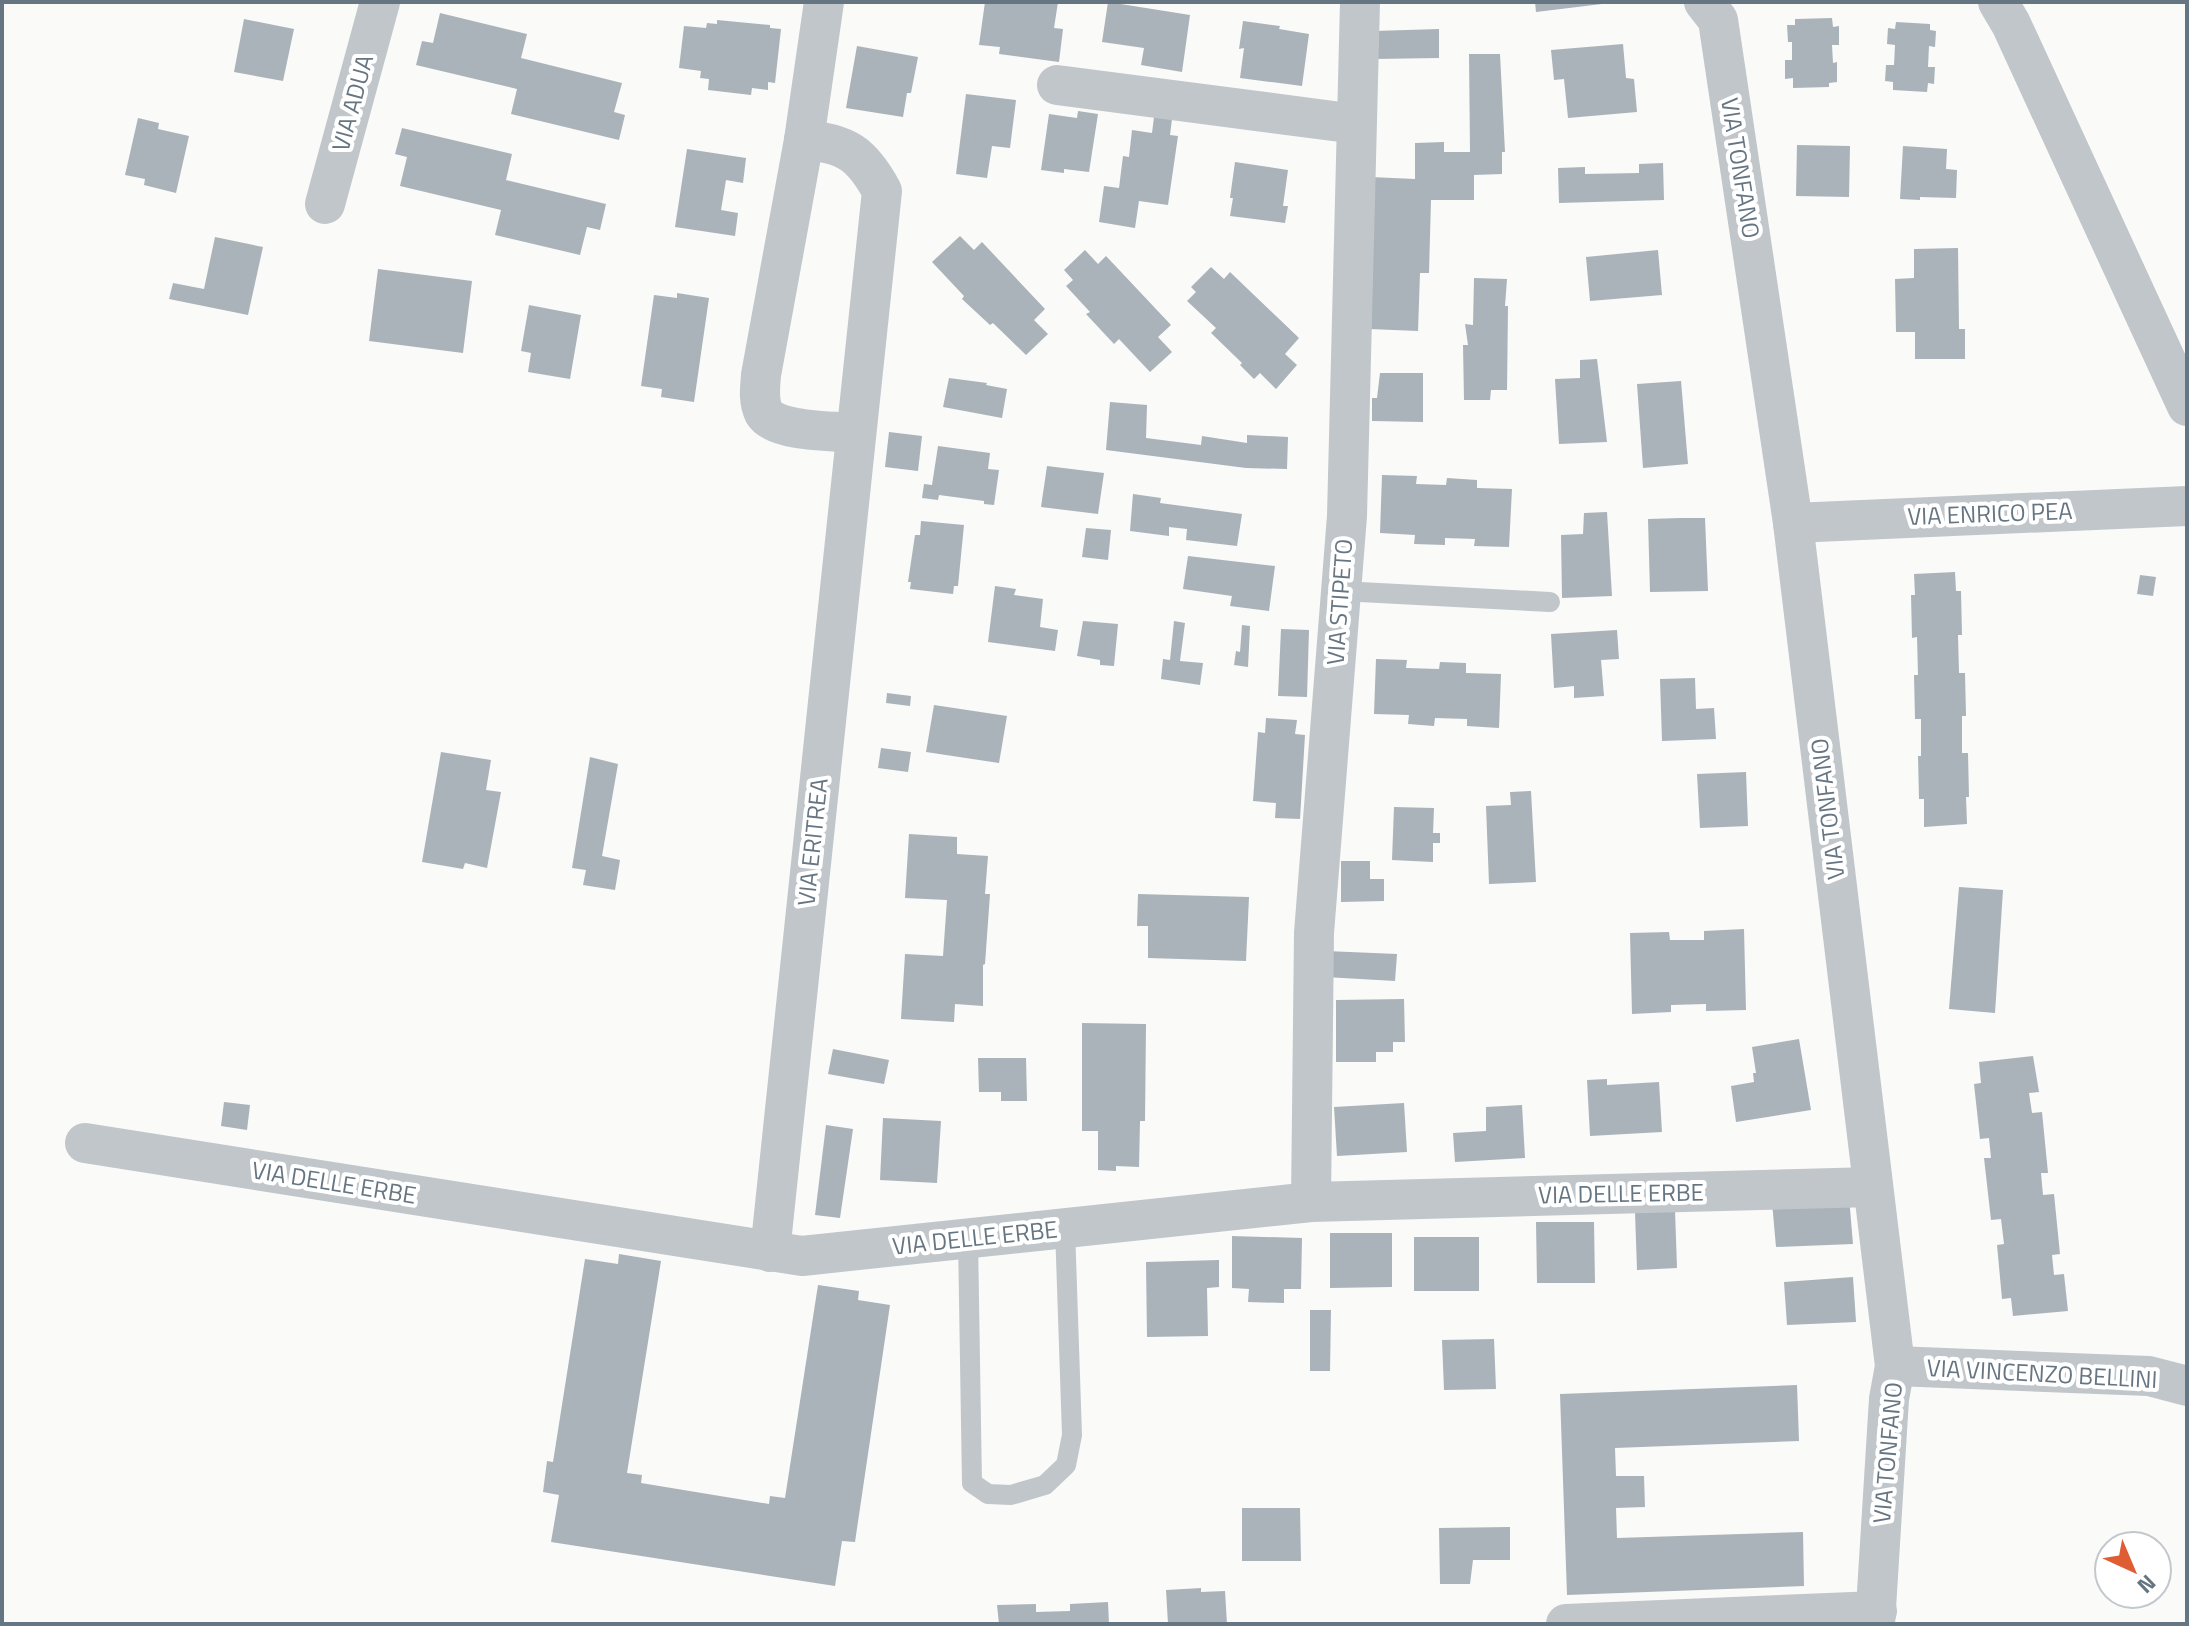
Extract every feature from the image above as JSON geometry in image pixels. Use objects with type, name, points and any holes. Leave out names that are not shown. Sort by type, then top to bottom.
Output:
[{"type":"street","name":"VIA ADUA","points":[[325,204],[380,2]]},
{"type":"street","points":[[824,2],[804,140],[759,398],[765,416],[778,425],[856,433]]},
{"type":"street","name":"VIA STIPETO","points":[[1311,1202],[1314,933],[1347,516],[1360,2]]},
{"type":"street","points":[[1998,2],[2011,24],[2187,406]]},
{"type":"street","name":"VIA TONFANO","points":[[1713,8],[1793,523],[1895,1366],[1889,1399],[1876,1618]]},
{"type":"street","points":[[1057,85],[1356,124]]},
{"type":"street","name":"VIA ERITREA","points":[[770,1252],[882,191],[873,174],[855,153],[829,142],[804,140]]},
{"type":"street","name":"VIA ENRICO PEA","points":[[1793,523],[2187,506]]},
{"type":"street","name":"VIA DELLE ERBE","points":[[85,1143],[802,1256],[1311,1202],[1873,1187]]},
{"type":"street","name":"VIA VINCENZO BELLINI","points":[[1895,1366],[2149,1376],[2187,1386]]},
{"type":"street","points":[[1566,1624],[1876,1618]]},
{"type":"lane","points":[[1341,591],[1550,602]]},
{"type":"lane","points":[[968,1238],[972,1483],[988,1494],[1011,1495],[1045,1485],[1066,1465],[1072,1435],[1065,1228]]},
{"type":"building","points":[[985,2],[1058,2],[1054,28],[1063,29],[1059,62],[999,54],[1000,47],[979,45]]},
{"type":"building","points":[[1108,2],[1190,15],[1182,72],[1141,65],[1144,48],[1102,42]]},
{"type":"building","points":[[1535,2],[1601,2],[1602,4],[1536,12]]},
{"type":"building","points":[[440,13],[527,34],[521,58],[622,83],[614,112],[625,115],[619,140],[511,114],[517,89],[416,65],[422,41],[433,43]]},
{"type":"building","points":[[1832,18],[1833,27],[1839,26],[1839,45],[1832,45],[1833,63],[1837,62],[1837,82],[1829,83],[1829,87],[1793,88],[1793,78],[1785,79],[1785,60],[1792,60],[1792,42],[1788,42],[1787,25],[1795,25],[1795,19]]},
{"type":"building","points":[[244,19],[294,29],[283,81],[234,72]]},
{"type":"building","points":[[717,20],[770,25],[770,28],[781,29],[775,83],[768,82],[768,90],[752,88],[751,95],[708,90],[709,79],[700,78],[701,71],[679,68],[684,26],[706,28],[707,23],[717,24]]},
{"type":"building","points":[[1243,21],[1309,34],[1302,86],[1240,78],[1244,48],[1239,49]]},
{"type":"building","points":[[1896,22],[1930,24],[1930,30],[1936,31],[1935,47],[1929,46],[1928,67],[1935,67],[1934,84],[1928,83],[1927,92],[1893,90],[1893,82],[1885,81],[1886,65],[1894,65],[1895,45],[1887,44],[1888,28],[1895,29]]},
{"type":"building","points":[[1439,29],[1439,58],[1375,59],[1374,31]]},
{"type":"building","points":[[1623,44],[1626,78],[1634,79],[1637,112],[1568,118],[1564,79],[1554,80],[1551,50]]},
{"type":"building","points":[[857,46],[918,57],[903,117],[846,108]]},
{"type":"building","points":[[1469,54],[1500,54],[1505,152],[1502,152],[1502,174],[1474,175],[1474,200],[1431,200],[1429,273],[1420,273],[1418,331],[1369,329],[1370,177],[1415,179],[1415,143],[1444,142],[1444,152],[1470,152]]},
{"type":"building","points":[[966,94],[1016,100],[1010,148],[992,146],[987,178],[956,174]]},
{"type":"building","points":[[1078,111],[1098,114],[1089,172],[1041,170],[1049,114],[1077,118]]},
{"type":"building","points":[[1154,117],[1172,119],[1170,135],[1178,136],[1168,205],[1139,201],[1135,228],[1099,222],[1104,186],[1119,188],[1123,156],[1129,157],[1132,130],[1152,133]]},
{"type":"building","points":[[138,118],[159,123],[158,129],[189,136],[176,193],[144,185],[145,179],[125,175]]},
{"type":"building","points":[[402,128],[512,154],[506,180],[606,204],[600,230],[587,227],[580,255],[495,235],[501,210],[400,186],[407,157],[395,154]]},
{"type":"building","points":[[1797,145],[1850,146],[1849,197],[1796,196]]},
{"type":"building","points":[[1903,146],[1947,149],[1946,169],[1957,170],[1956,198],[1900,199]]},
{"type":"building","points":[[687,149],[746,158],[743,183],[726,180],[721,210],[738,213],[735,236],[675,227]]},
{"type":"building","points":[[1235,162],[1288,170],[1283,206],[1288,206],[1285,223],[1230,216]]},
{"type":"building","points":[[1663,163],[1664,200],[1559,203],[1558,168],[1585,167],[1585,174],[1639,173],[1639,164]]},
{"type":"building","points":[[960,236],[974,250],[982,242],[1045,309],[1034,320],[1048,334],[1026,355],[962,299],[964,296],[932,262]]},
{"type":"building","points":[[215,237],[263,247],[248,315],[169,299],[173,283],[204,289]]},
{"type":"building","points":[[1958,248],[1959,329],[1965,329],[1965,359],[1915,359],[1915,332],[1896,332],[1895,279],[1914,278],[1914,249]]},
{"type":"building","points":[[1085,250],[1098,264],[1106,256],[1171,325],[1158,337],[1172,352],[1150,372],[1119,339],[1114,344],[1086,314],[1090,312],[1066,286],[1073,280],[1064,270]]},
{"type":"building","points":[[1658,250],[1662,295],[1590,301],[1586,257]]},
{"type":"building","points":[[1211,267],[1224,279],[1230,272],[1299,338],[1285,354],[1297,365],[1276,389],[1260,373],[1254,379],[1211,333],[1216,328],[1187,301],[1196,292],[1191,287]]},
{"type":"building","points":[[378,269],[472,281],[463,353],[369,341]]},
{"type":"building","points":[[1474,278],[1507,279],[1507,390],[1491,390],[1490,400],[1464,400],[1463,345],[1468,345],[1465,324],[1473,325]]},
{"type":"building","points":[[677,293],[709,298],[694,402],[661,397],[662,389],[641,386],[654,295],[677,298]]},
{"type":"building","points":[[529,305],[581,315],[570,379],[528,372],[531,353],[521,351]]},
{"type":"building","points":[[1597,359],[1607,442],[1559,444],[1555,379],[1580,378],[1580,360]]},
{"type":"building","points":[[1380,373],[1423,373],[1423,422],[1372,421],[1372,398],[1377,398]]},
{"type":"building","points":[[949,378],[1007,389],[1002,418],[943,407]]},
{"type":"building","points":[[1681,381],[1688,464],[1643,468],[1637,384]]},
{"type":"building","points":[[1110,402],[1147,405],[1146,438],[1201,445],[1202,436],[1247,443],[1247,435],[1288,437],[1287,469],[1246,468],[1106,450]]},
{"type":"building","points":[[889,432],[922,436],[918,471],[885,467]]},
{"type":"building","points":[[938,446],[990,453],[988,469],[999,470],[994,505],[939,495],[938,500],[922,498],[924,484],[932,485]]},
{"type":"building","points":[[1047,466],[1104,473],[1098,514],[1041,507]]},
{"type":"building","points":[[1382,475],[1417,476],[1416,484],[1446,485],[1447,478],[1477,480],[1477,488],[1512,489],[1509,547],[1474,546],[1475,539],[1445,538],[1445,545],[1414,544],[1415,535],[1380,533]]},
{"type":"building","points":[[1133,494],[1161,498],[1160,503],[1242,514],[1237,546],[1186,540],[1187,529],[1169,527],[1169,536],[1130,531]]},
{"type":"building","points":[[1607,512],[1612,596],[1562,598],[1561,535],[1583,534],[1584,513]]},
{"type":"building","points":[[1705,518],[1708,591],[1650,592],[1648,519]]},
{"type":"building","points":[[921,521],[964,525],[958,586],[954,586],[953,594],[910,589],[911,582],[908,582],[915,535],[920,535]]},
{"type":"building","points":[[1086,528],[1111,530],[1108,560],[1082,557]]},
{"type":"building","points":[[1188,556],[1275,566],[1269,611],[1230,606],[1232,596],[1183,589]]},
{"type":"building","points":[[1955,572],[1956,591],[1961,591],[1959,673],[1965,673],[1966,716],[1962,716],[1962,753],[1968,753],[1967,824],[1924,827],[1924,799],[1919,799],[1921,719],[1915,719],[1917,637],[1912,638],[1911,595],[1915,595],[1914,574]]},
{"type":"building","points":[[2140,575],[2156,577],[2153,596],[2137,594]]},
{"type":"building","points":[[995,586],[1016,589],[1014,595],[1043,599],[1040,627],[1058,630],[1055,651],[988,642]]},
{"type":"building","points":[[1083,621],[1118,624],[1114,666],[1100,665],[1100,660],[1077,656]]},
{"type":"building","points":[[1174,621],[1185,623],[1180,661],[1203,663],[1200,685],[1161,679],[1163,659],[1170,660]]},
{"type":"building","points":[[1242,625],[1250,626],[1248,667],[1234,665],[1236,651],[1240,652]]},
{"type":"building","points":[[1281,629],[1309,630],[1307,697],[1278,696]]},
{"type":"building","points":[[1617,630],[1619,659],[1601,660],[1604,696],[1574,698],[1574,686],[1554,688],[1551,634]]},
{"type":"building","points":[[1376,659],[1407,660],[1406,668],[1439,669],[1440,662],[1466,663],[1466,673],[1501,674],[1499,728],[1467,726],[1467,719],[1435,718],[1434,726],[1408,724],[1409,715],[1374,714]]},
{"type":"building","points":[[1695,678],[1696,709],[1714,708],[1716,739],[1662,741],[1660,679]]},
{"type":"building","points":[[887,693],[911,696],[910,706],[886,703]]},
{"type":"building","points":[[934,705],[1007,716],[999,763],[926,752]]},
{"type":"building","points":[[1266,718],[1297,720],[1295,734],[1305,735],[1300,819],[1275,818],[1276,803],[1253,801],[1258,732],[1265,733]]},
{"type":"building","points":[[881,748],[911,752],[908,772],[878,768]]},
{"type":"building","points":[[441,752],[491,760],[486,790],[501,792],[487,868],[465,863],[463,869],[422,862]]},
{"type":"building","points":[[590,757],[618,764],[602,856],[620,860],[615,890],[583,885],[586,870],[572,868]]},
{"type":"building","points":[[1746,772],[1748,826],[1700,828],[1697,774]]},
{"type":"building","points":[[1531,791],[1536,882],[1489,884],[1486,806],[1511,805],[1510,792]]},
{"type":"building","points":[[1394,807],[1434,808],[1433,833],[1440,833],[1440,843],[1433,843],[1433,862],[1392,860]]},
{"type":"building","points":[[909,834],[957,837],[957,854],[988,856],[985,894],[990,894],[983,965],[983,1006],[955,1004],[954,1022],[901,1019],[905,954],[943,956],[947,900],[905,898]]},
{"type":"building","points":[[1341,861],[1370,861],[1370,879],[1384,879],[1384,901],[1341,902]]},
{"type":"building","points":[[1959,887],[2003,890],[1995,1013],[1949,1009]]},
{"type":"building","points":[[1138,894],[1249,897],[1246,961],[1148,958],[1148,926],[1137,926]]},
{"type":"building","points":[[1744,929],[1746,1010],[1706,1011],[1706,1004],[1671,1005],[1671,1012],[1632,1014],[1630,933],[1669,932],[1670,940],[1704,940],[1704,931]]},
{"type":"building","points":[[1326,951],[1397,954],[1395,981],[1325,977]]},
{"type":"building","points":[[1404,999],[1405,1042],[1393,1042],[1393,1052],[1376,1052],[1376,1062],[1336,1062],[1336,1000]]},
{"type":"building","points":[[1082,1023],[1146,1024],[1145,1121],[1140,1121],[1139,1167],[1116,1166],[1116,1171],[1098,1170],[1098,1131],[1082,1131]]},
{"type":"building","points":[[1799,1039],[1811,1110],[1736,1122],[1731,1086],[1754,1082],[1753,1073],[1756,1073],[1752,1047]]},
{"type":"building","points":[[833,1049],[889,1060],[884,1084],[828,1074]]},
{"type":"building","points":[[2033,1056],[2039,1092],[2029,1093],[2032,1113],[2042,1112],[2048,1173],[2041,1173],[2043,1195],[2054,1194],[2060,1254],[2052,1255],[2054,1275],[2064,1274],[2068,1311],[2013,1316],[2011,1298],[2002,1299],[1997,1245],[2004,1244],[2001,1219],[1991,1220],[1984,1158],[1991,1158],[1989,1138],[1980,1139],[1974,1084],[1981,1083],[1979,1062]]},
{"type":"building","points":[[978,1058],[1026,1058],[1027,1101],[1001,1101],[1001,1092],[979,1092]]},
{"type":"building","points":[[1607,1079],[1607,1085],[1659,1082],[1662,1132],[1590,1136],[1587,1080]]},
{"type":"building","points":[[224,1102],[250,1105],[247,1130],[221,1126]]},
{"type":"building","points":[[1404,1103],[1407,1152],[1337,1156],[1334,1107]]},
{"type":"building","points":[[1522,1105],[1525,1158],[1455,1162],[1453,1133],[1486,1131],[1486,1107]]},
{"type":"building","points":[[883,1118],[941,1121],[937,1183],[880,1180]]},
{"type":"building","points":[[826,1125],[853,1129],[840,1218],[815,1215]]},
{"type":"building","points":[[1849,1197],[1853,1244],[1776,1247],[1772,1202]]},
{"type":"building","points":[[1675,1210],[1677,1268],[1637,1270],[1635,1212]]},
{"type":"building","points":[[1536,1222],[1594,1222],[1595,1283],[1537,1283]]},
{"type":"building","points":[[1330,1233],[1392,1233],[1392,1287],[1330,1288]]},
{"type":"building","points":[[1232,1236],[1302,1238],[1301,1289],[1284,1289],[1284,1303],[1248,1302],[1249,1289],[1232,1288]]},
{"type":"building","points":[[1414,1237],[1479,1237],[1479,1291],[1414,1291]]},
{"type":"building","points":[[619,1254],[661,1261],[627,1473],[642,1475],[641,1483],[769,1504],[770,1496],[785,1498],[818,1285],[859,1291],[858,1300],[890,1305],[855,1542],[842,1541],[835,1586],[551,1542],[559,1495],[543,1492],[547,1461],[553,1462],[585,1259],[618,1264]]},
{"type":"building","points":[[1219,1260],[1219,1287],[1207,1288],[1208,1336],[1147,1337],[1146,1262]]},
{"type":"building","points":[[1853,1277],[1856,1322],[1787,1325],[1784,1282]]},
{"type":"building","points":[[1310,1310],[1331,1310],[1330,1371],[1310,1371]]},
{"type":"building","points":[[1494,1339],[1496,1389],[1444,1390],[1442,1340]]},
{"type":"building","points":[[1797,1385],[1799,1441],[1615,1448],[1616,1476],[1644,1476],[1645,1507],[1616,1508],[1617,1538],[1803,1532],[1804,1586],[1567,1595],[1560,1394]]},
{"type":"building","points":[[1242,1508],[1300,1508],[1301,1561],[1242,1561]]},
{"type":"building","points":[[1510,1527],[1510,1560],[1473,1560],[1470,1584],[1440,1584],[1439,1528]]},
{"type":"building","points":[[1201,1588],[1201,1592],[1225,1591],[1227,1624],[1168,1624],[1166,1590]]},
{"type":"building","points":[[1108,1602],[1109,1624],[999,1624],[997,1605],[1036,1604],[1036,1612],[1070,1611],[1070,1604]]}]
